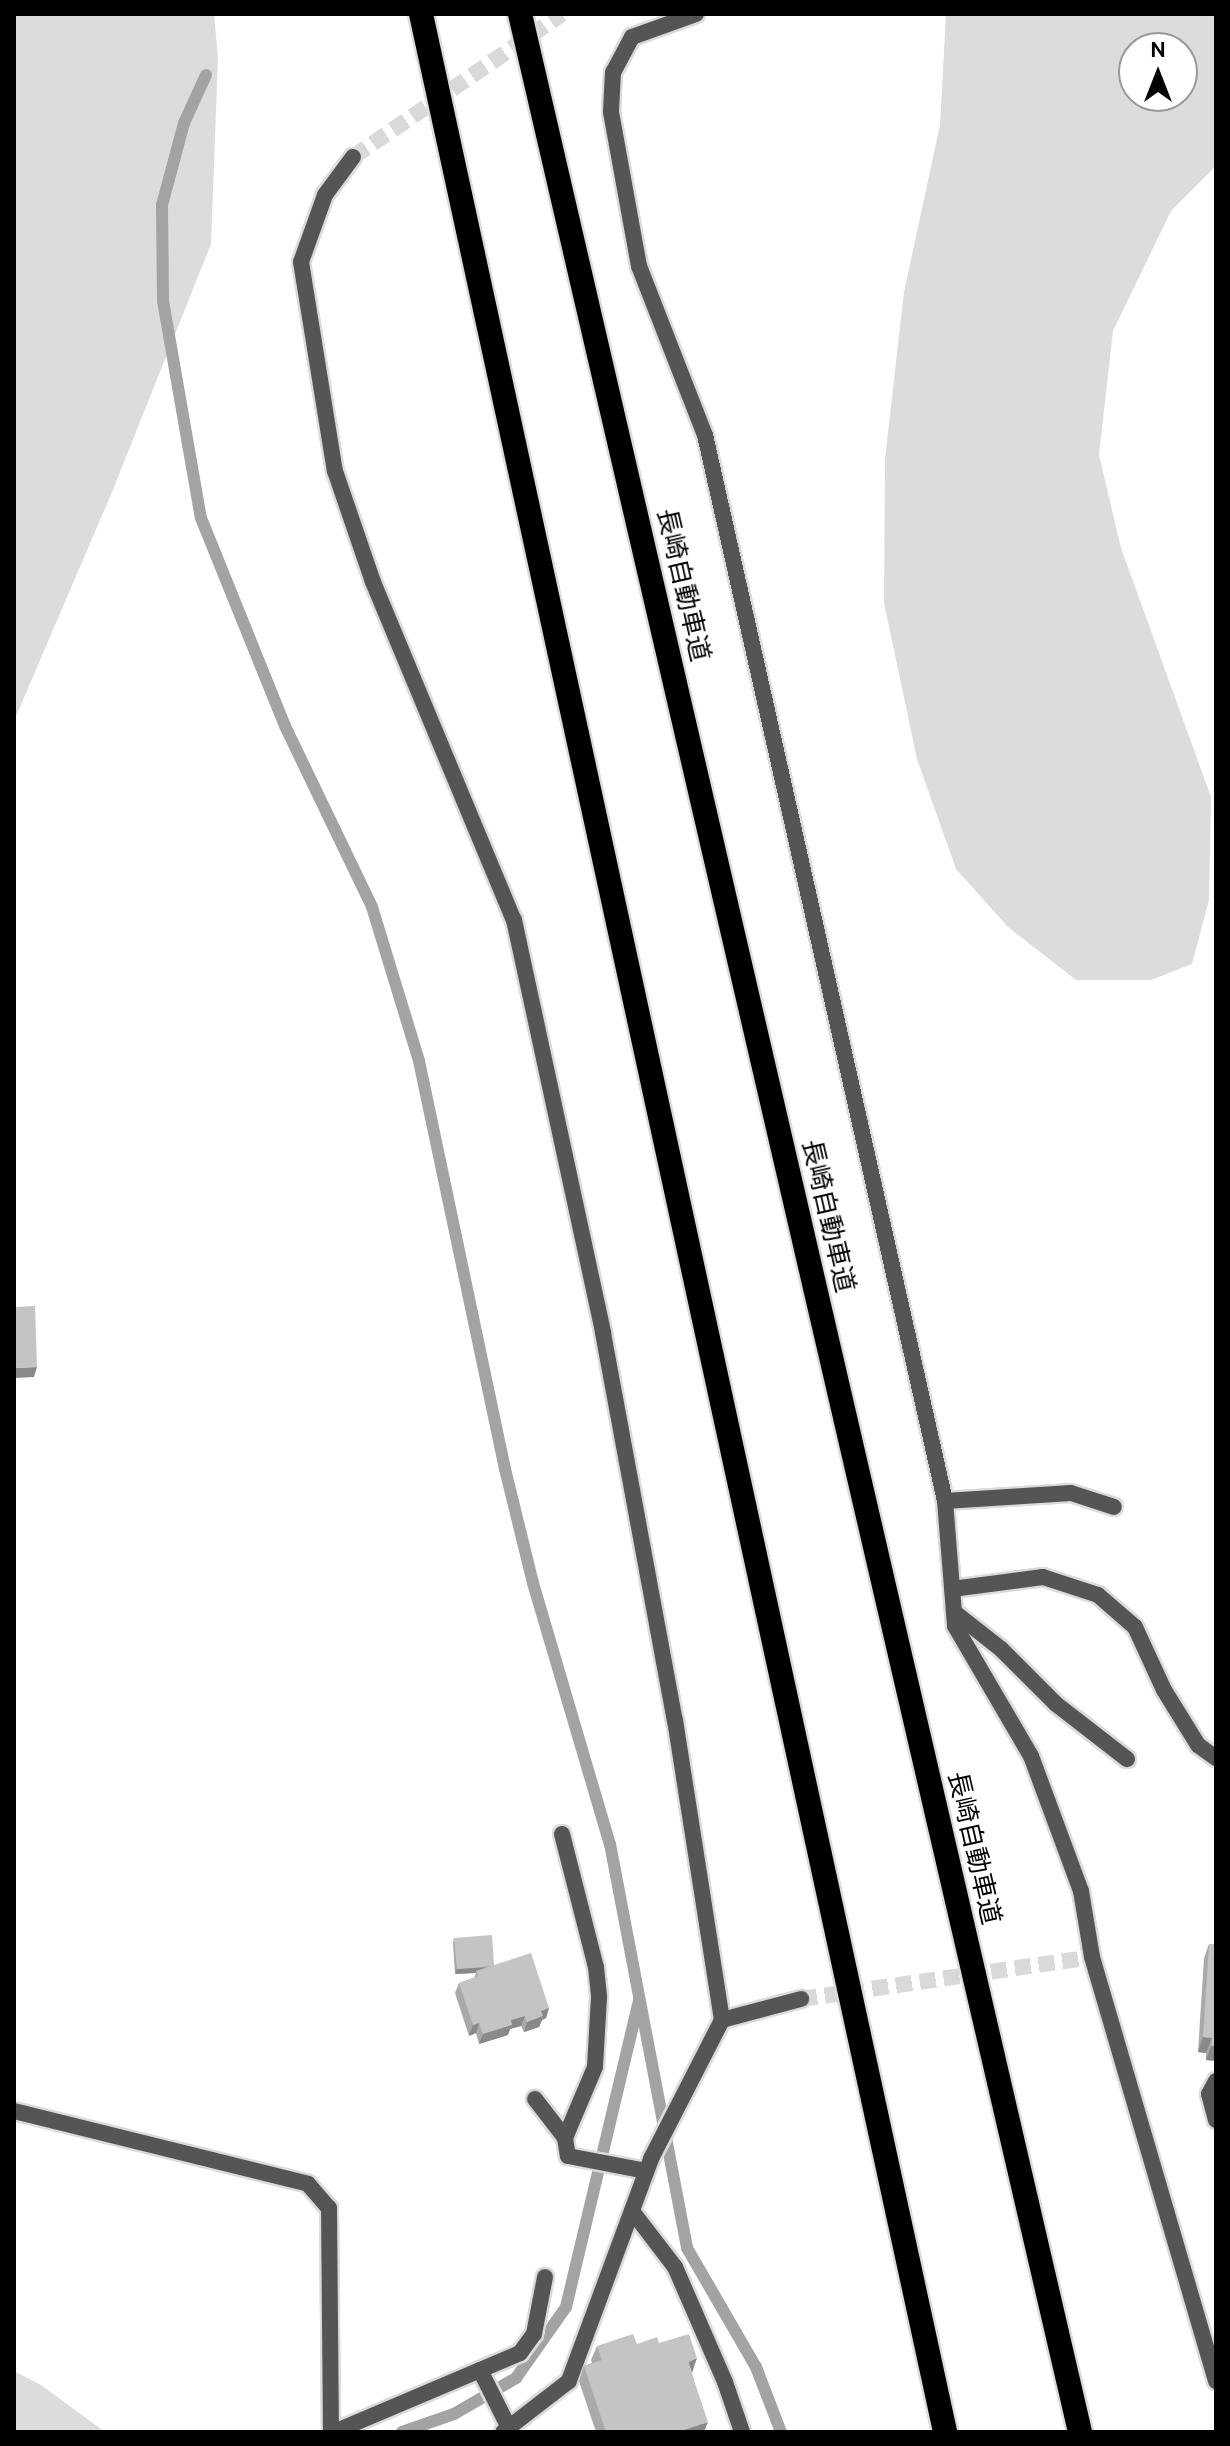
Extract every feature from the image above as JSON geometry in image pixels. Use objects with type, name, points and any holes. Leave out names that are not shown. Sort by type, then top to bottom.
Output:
[{"type":"highway","points":[[421,14],[945,2432]]},
{"type":"highway","name":"長崎自動車道","points":[[520,14],[1080,2432]]},
{"type":"street","points":[[696,14],[632,37],[613,72],[611,112],[639,266],[705,435],[945,1501],[955,1626],[1031,1756],[1081,1891],[1092,1957],[1216,2381]]},
{"type":"street","points":[[353,157],[325,195],[301,262],[335,471],[373,582],[514,920],[606,1349],[675,1720],[722,2020],[648,2165],[569,2381],[505,2425],[481,2371]]},
{"type":"street","points":[[945,1501],[1071,1493],[1114,1507]]},
{"type":"street","points":[[952,1589],[1043,1577],[1098,1595],[1135,1627],[1164,1690],[1198,1745],[1216,1758]]},
{"type":"street","points":[[954,1612],[1001,1649],[1056,1704],[1127,1759]]},
{"type":"street","points":[[562,1834],[596,1967],[599,1997],[595,2067],[565,2138]]},
{"type":"street","points":[[722,2020],[801,1999]]},
{"type":"street","points":[[1216,2081],[1209,2094],[1216,2120]]},
{"type":"street","points":[[535,2099],[565,2138],[568,2156],[625,2168],[648,2165]]},
{"type":"street","points":[[14,2111],[308,2184],[329,2208],[333,2432],[520,2353],[534,2334],[545,2277]]},
{"type":"street","points":[[632,2211],[675,2267],[725,2382],[742,2432]]},
{"type":"shaded area","points":[[14,14],[214,14],[218,58],[211,244],[112,492],[14,721]]},
{"type":"shaded area","points":[[946,14],[1216,14],[1216,166],[1171,211],[1113,331],[1099,455],[1121,548],[1211,797],[1209,900],[1192,964],[1151,980],[1076,980],[1008,927],[956,869],[917,759],[884,603],[885,459],[904,292],[940,125]]},
{"type":"shaded area","points":[[14,2371],[41,2385],[105,2432],[14,2432]]},
{"type":"building","points":[[35,1306],[37,1367],[14,1368],[14,1307]]},
{"type":"building","points":[[492,1935],[494,1966],[457,1969],[454,1938]]},
{"type":"building","points":[[1209,1944],[1216,1944],[1216,2046],[1211,2046],[1212,2038],[1203,2037]]},
{"type":"building","points":[[531,1953],[549,2008],[541,2011],[543,2016],[527,2022],[525,2016],[511,2020],[512,2025],[483,2034],[479,2023],[473,2025],[459,1983],[478,1976],[476,1971]]},
{"type":"building","points":[[633,2334],[637,2344],[657,2337],[659,2343],[689,2334],[697,2358],[688,2362],[708,2422],[678,2432],[606,2432],[584,2366],[602,2360],[597,2346]]},
{"type":"waterway","points":[[206,75],[184,123],[162,205],[163,301],[201,518],[285,726],[372,907],[419,1061],[505,1469],[533,1583],[610,1844],[687,2248],[756,2367],[781,2432]]},
{"type":"waterway","points":[[402,2432],[454,2414],[516,2378],[566,2307],[639,2000]]},
{"type":"tunnel","points":[[353,157],[562,14]]},
{"type":"tunnel","points":[[801,1999],[1092,1957]]}]
